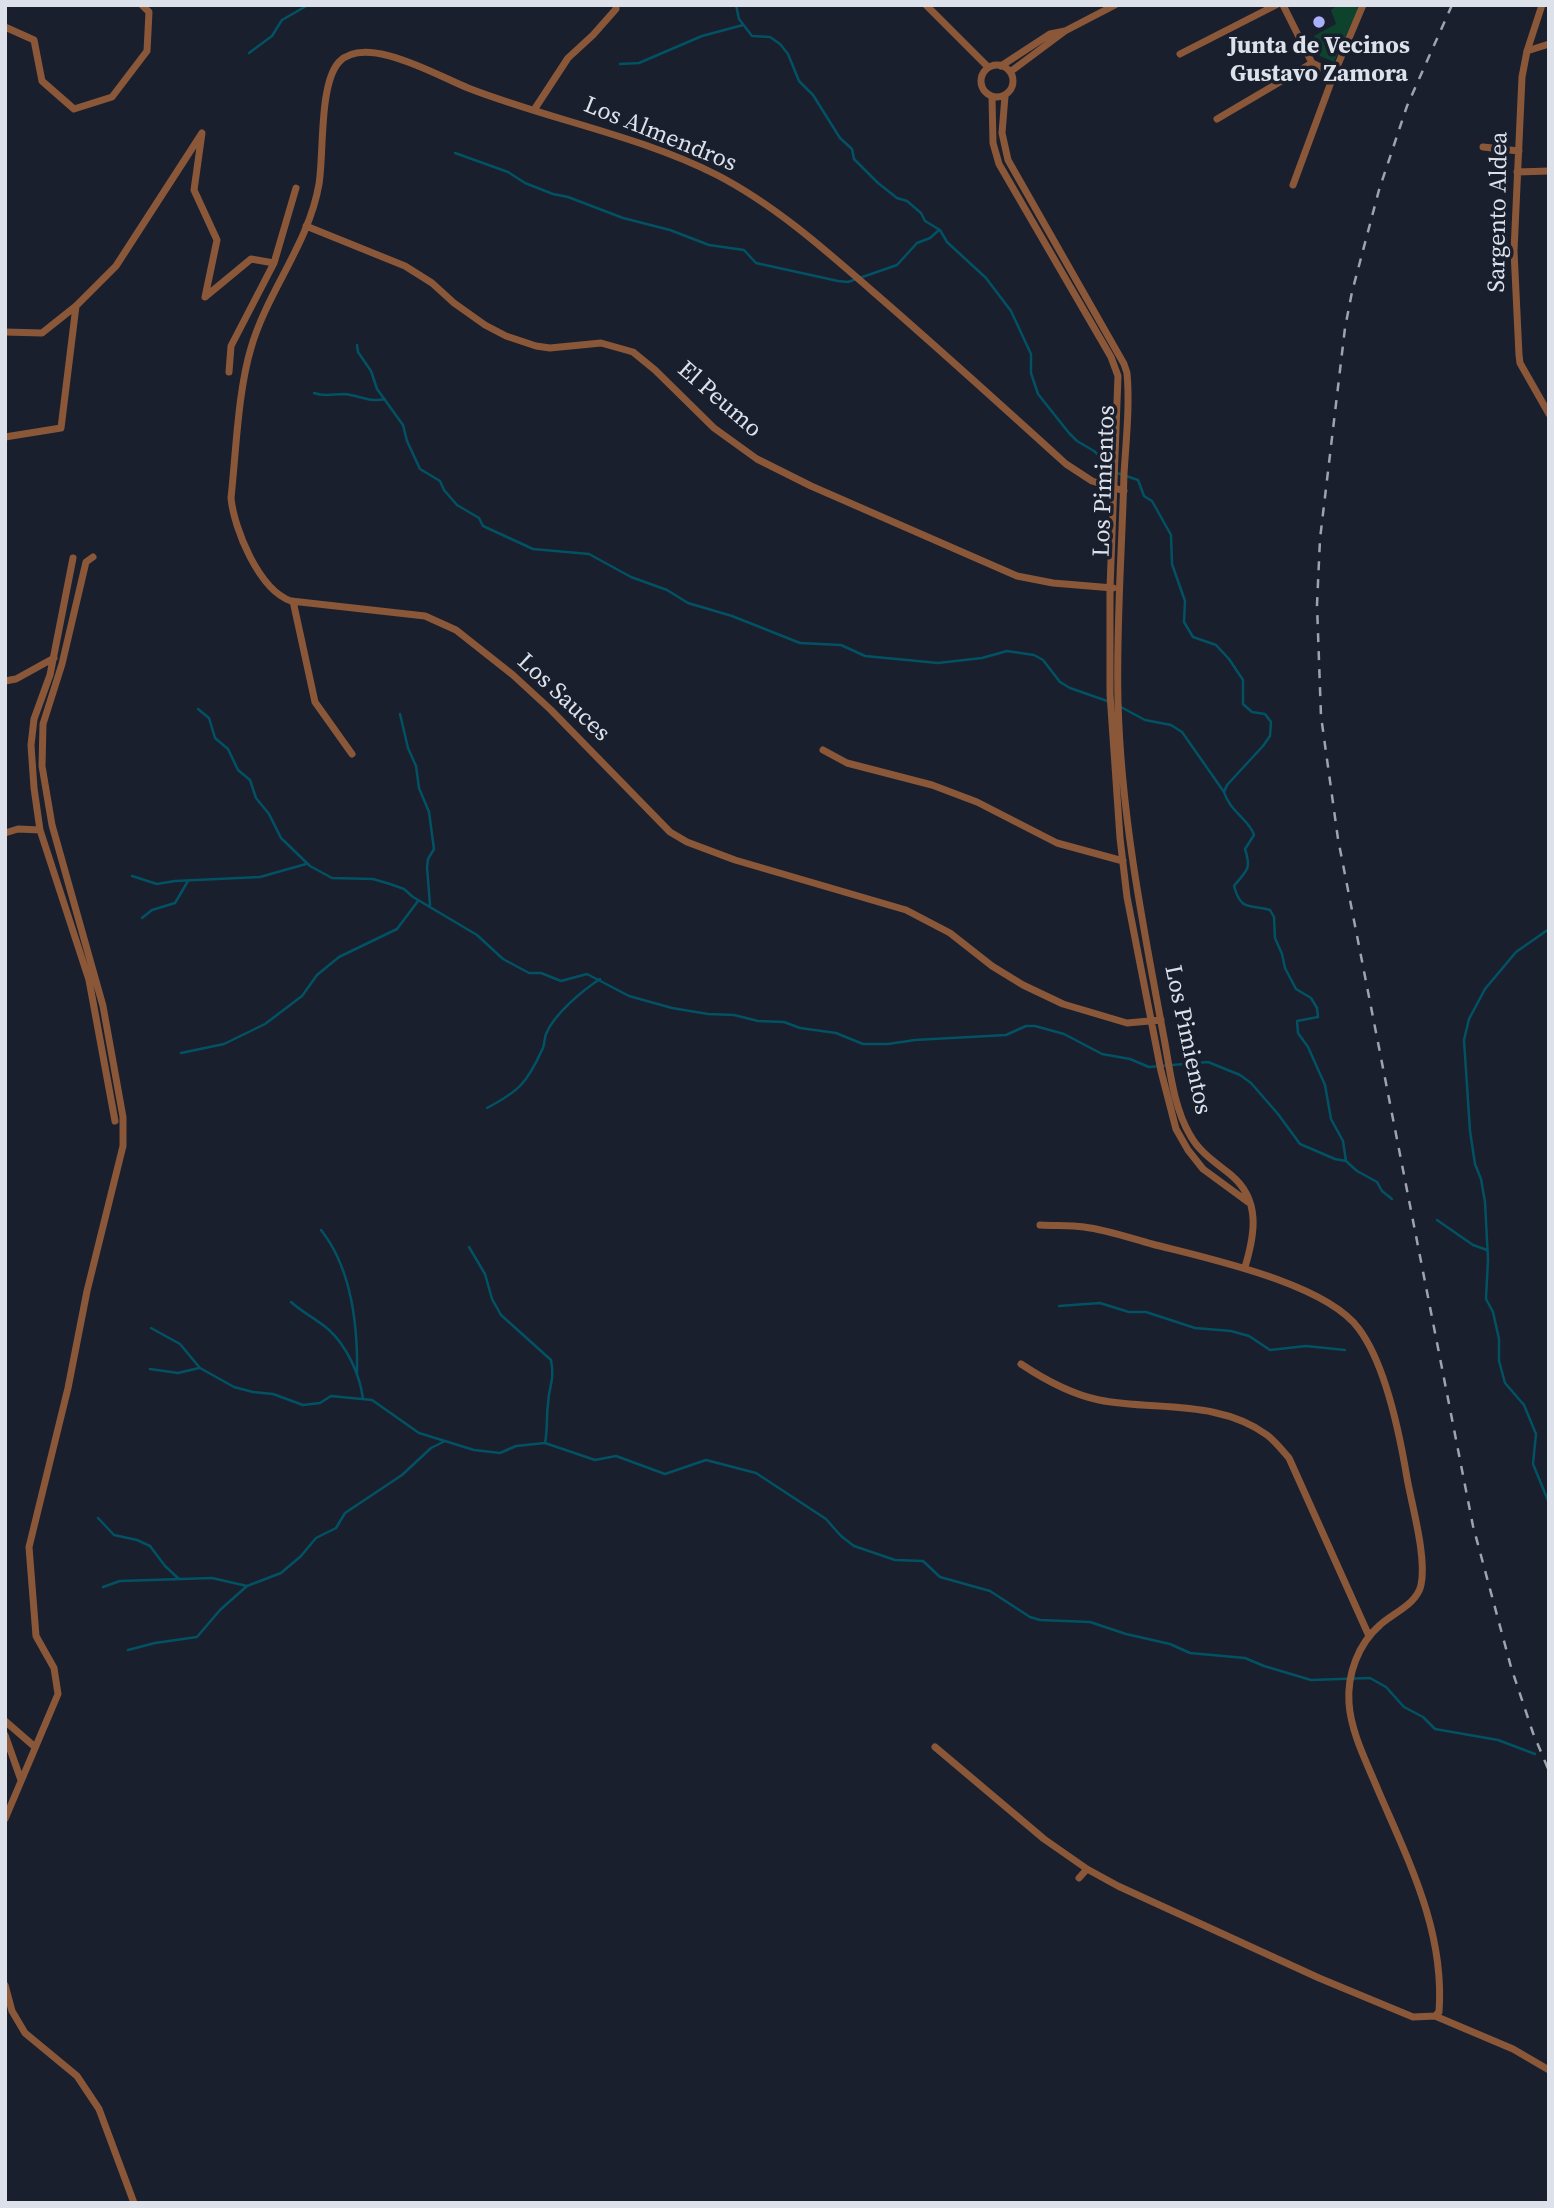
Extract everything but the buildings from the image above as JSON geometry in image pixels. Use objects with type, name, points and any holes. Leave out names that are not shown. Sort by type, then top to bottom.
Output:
[{"type":"street","points":[[5,27],[34,40],[41,81],[74,109],[112,97],[147,51],[149,12],[142,5]]},
{"type":"street","points":[[534,110],[568,58],[593,35],[617,5]]},
{"type":"street","points":[[926,5],[988,67]]},
{"type":"street","points":[[1010,72],[1065,31],[1115,5]]},
{"type":"street","points":[[1181,54],[1276,5]]},
{"type":"street","points":[[1283,5],[1312,63],[1334,74]]},
{"type":"street","name":"Sargento Aldea","points":[[1542,5],[1527,51],[1522,77],[1514,251],[1520,363],[1549,415]]},
{"type":"street","points":[[1293,185],[1362,6]]},
{"type":"street","points":[[1001,66],[1010,72],[1013,85],[1005,96],[992,97],[987,95],[981,86],[981,76],[988,67],[1001,66],[1050,34],[1065,31]]},
{"type":"street","points":[[1527,51],[1549,44]]},
{"type":"street","name":"Los Almendros","points":[[306,226],[318,189],[328,86],[340,61],[369,54],[412,63],[497,100],[582,123],[673,156],[716,174],[745,191],[793,224],[853,275],[1066,464],[1092,481],[1124,491]]},
{"type":"street","points":[[1217,119],[1312,63]]},
{"type":"street","name":"Los Pimientos","points":[[1005,96],[1002,114],[1003,143],[1012,171],[1124,364],[1128,384],[1118,700],[1132,860],[1175,1094],[1186,1129],[1204,1154],[1245,1189],[1249,1203]]},
{"type":"street","name":"Los Pimientos","points":[[992,97],[993,143],[999,164],[1116,368],[1118,395],[1110,588],[1110,706],[1123,861],[1150,1022],[1169,1106],[1181,1140],[1203,1169],[1249,1203]]},
{"type":"street","points":[[5,332],[43,333],[76,306],[116,266],[202,133],[194,190],[217,240],[205,297],[251,259],[274,263]]},
{"type":"street","points":[[1483,146],[1519,151]]},
{"type":"street","points":[[1517,172],[1549,172]]},
{"type":"street","points":[[229,372],[230,346],[274,263],[296,188]]},
{"type":"street","points":[[306,226],[250,349],[231,498],[234,519],[262,577],[280,597],[293,601],[316,702],[352,754]]},
{"type":"street","name":"El Peumo","points":[[306,226],[405,266],[432,283],[485,325],[506,336],[550,348],[601,343],[633,352],[738,447],[823,491],[1017,576],[1054,583],[1120,589]]},
{"type":"street","points":[[5,437],[61,428],[76,306]]},
{"type":"street","points":[[5,1819],[58,1694],[54,1668],[36,1636],[29,1547],[123,1146],[123,1117],[103,1006],[52,825],[42,766],[43,724],[62,664],[86,562],[93,557]]},
{"type":"street","points":[[73,558],[54,658],[34,719],[34,788],[40,830],[89,980],[115,1121]]},
{"type":"street","name":"Los Sauces","points":[[293,601],[404,612],[440,621],[456,630],[513,675],[551,710],[670,832],[687,842],[734,860],[906,910],[950,933],[992,966],[1023,985],[1063,1004],[1127,1023],[1161,1020]]},
{"type":"street","points":[[5,681],[16,679],[54,658]]},
{"type":"street","points":[[823,750],[847,763],[932,785],[976,802],[1057,843],[1123,861]]},
{"type":"street","points":[[5,832],[40,830]]},
{"type":"street","points":[[1245,1268],[1255,1232],[1254,1216],[1249,1203]]},
{"type":"street","points":[[1041,1225],[1084,1227],[1245,1268],[1328,1302],[1359,1329],[1382,1377],[1403,1455],[1422,1562],[1422,1581],[1414,1600],[1369,1636],[1359,1651],[1351,1674],[1349,1702],[1352,1721],[1430,1918],[1440,1969],[1439,2012],[1435,2016]]},
{"type":"street","points":[[1021,1364],[1046,1381],[1072,1393],[1098,1400],[1201,1409],[1230,1415],[1268,1435],[1289,1458],[1369,1636]]},
{"type":"street","points":[[5,1721],[35,1747]]},
{"type":"street","points":[[5,1735],[21,1781]]},
{"type":"street","points":[[935,1747],[1044,1839],[1087,1869],[1118,1886],[1319,1978],[1413,2017],[1435,2016],[1513,2049],[1549,2070]]},
{"type":"street","points":[[1079,1878],[1087,1869]]},
{"type":"street","points":[[5,1985],[12,2011],[25,2033],[77,2076],[99,2109],[134,2203]]},
{"type":"green space","points":[[1338,5],[1356,5],[1358,9],[1334,62],[1320,56],[1314,36],[1336,24],[1331,10]]},
{"type":"waterway","points":[[249,53],[272,36],[282,20],[308,5]]},
{"type":"waterway","points":[[736,5],[739,19],[752,36],[770,37],[788,54],[799,81],[813,95],[840,138],[852,149],[854,159],[878,183],[897,198],[907,201],[921,213],[925,221],[940,230],[947,242],[986,278],[1011,311],[1031,354],[1031,373],[1038,394],[1077,441],[1094,451],[1117,473],[1138,480],[1144,496],[1152,501],[1171,535],[1172,564],[1185,601],[1184,622],[1193,637],[1216,645],[1229,659],[1243,680],[1243,704],[1252,712],[1265,714],[1271,722],[1270,736],[1227,785],[1224,792],[1254,835],[1245,849],[1247,870],[1234,886],[1240,900],[1247,906],[1270,910],[1274,917],[1275,938],[1285,968],[1296,989],[1311,998],[1317,1008],[1318,1017],[1297,1021],[1298,1033],[1308,1047],[1325,1085],[1331,1119],[1343,1141],[1346,1161],[1357,1171],[1377,1182],[1382,1191],[1392,1199]]},
{"type":"waterway","points":[[620,64],[639,63],[702,36],[743,25]]},
{"type":"waterway","points":[[455,153],[508,172],[525,183],[553,194],[623,218],[670,230],[709,245],[744,250],[756,263],[838,281],[848,282],[897,265],[917,243],[930,238],[939,230]]},
{"type":"waterway","points":[[357,345],[377,389],[403,425],[420,469],[440,481],[457,505],[479,518],[483,526],[533,549],[589,554],[631,577],[667,590],[688,603],[732,616],[800,643],[841,645],[865,656],[938,663],[982,658],[1007,651],[1034,655],[1043,660],[1060,682],[1110,702]]},
{"type":"waterway","points":[[314,393],[385,399]]},
{"type":"waterway","points":[[1119,706],[1145,720],[1171,725],[1182,732],[1224,792]]},
{"type":"waterway","points":[[198,709],[209,718],[215,738],[228,749],[238,770],[250,780],[256,798],[269,814],[281,838],[310,866],[332,878],[373,879],[404,889],[477,935],[503,959],[529,973],[541,973],[561,981],[587,974],[629,996],[672,1008],[734,1015],[758,1021],[784,1022],[800,1028],[836,1033],[863,1044],[1006,1035],[1026,1026],[1035,1026],[1064,1034],[1102,1054],[1130,1059],[1149,1067],[1208,1062],[1240,1075],[1251,1083],[1300,1144],[1346,1161]]},
{"type":"waterway","points":[[400,714],[408,748],[416,766],[419,788],[429,812],[434,849],[427,867],[430,905]]},
{"type":"waterway","points":[[132,876],[157,884],[260,877],[306,864]]},
{"type":"waterway","points":[[142,918],[152,910],[175,903],[188,881]]},
{"type":"waterway","points":[[181,1053],[224,1044],[265,1024],[302,996],[317,975],[339,957],[397,929],[418,901]]},
{"type":"waterway","points":[[1549,929],[1516,952],[1485,989],[1469,1019],[1464,1040],[1470,1131],[1485,1202],[1488,1259],[1486,1299],[1493,1312],[1499,1339],[1499,1361],[1505,1383],[1524,1405],[1536,1434],[1533,1464],[1549,1503]]},
{"type":"waterway","points":[[487,1108],[521,1085],[537,1061],[546,1034],[555,1019],[600,979]]},
{"type":"waterway","points":[[1437,1220],[1473,1245],[1487,1250]]},
{"type":"waterway","points":[[321,1230],[340,1262],[351,1299],[357,1375]]},
{"type":"waterway","points":[[469,1247],[485,1274],[492,1299],[501,1315],[551,1360],[552,1378],[545,1443]]},
{"type":"waterway","points":[[291,1302],[328,1329],[347,1352],[356,1371],[363,1399]]},
{"type":"waterway","points":[[1059,1306],[1100,1303],[1129,1312],[1146,1312],[1195,1328],[1231,1331],[1249,1336],[1270,1350],[1306,1346],[1345,1350]]},
{"type":"waterway","points":[[151,1328],[180,1344],[200,1368],[234,1387],[273,1394],[303,1405],[320,1403],[331,1396],[372,1400],[419,1433],[474,1450],[500,1453],[516,1446],[545,1443],[595,1460],[616,1456],[665,1474],[706,1460],[756,1473],[826,1519],[854,1546],[895,1560],[923,1561],[940,1577],[990,1591],[1030,1617],[1040,1620],[1090,1622],[1170,1644],[1190,1653],[1245,1658],[1311,1680],[1370,1678],[1386,1687],[1404,1707],[1423,1717],[1435,1729],[1498,1740],[1535,1754]]},
{"type":"waterway","points":[[150,1369],[178,1373],[199,1368]]},
{"type":"waterway","points":[[128,1650],[197,1637],[220,1610],[247,1586],[281,1573],[301,1556],[316,1538],[336,1528],[345,1513],[402,1475],[431,1448],[445,1441]]},
{"type":"waterway","points":[[98,1518],[114,1535],[150,1546],[179,1579]]},
{"type":"waterway","points":[[103,1587],[120,1581],[212,1578],[247,1586]]},
{"type":"railway","points":[[1452,5],[1407,106],[1379,190],[1345,328],[1320,539],[1317,605],[1321,716],[1338,839],[1473,1526],[1511,1667],[1549,1771]]},
{"type":"place","name":"Junta de Vecinos Gustavo Zamora","points":[[1319,22]]}]
